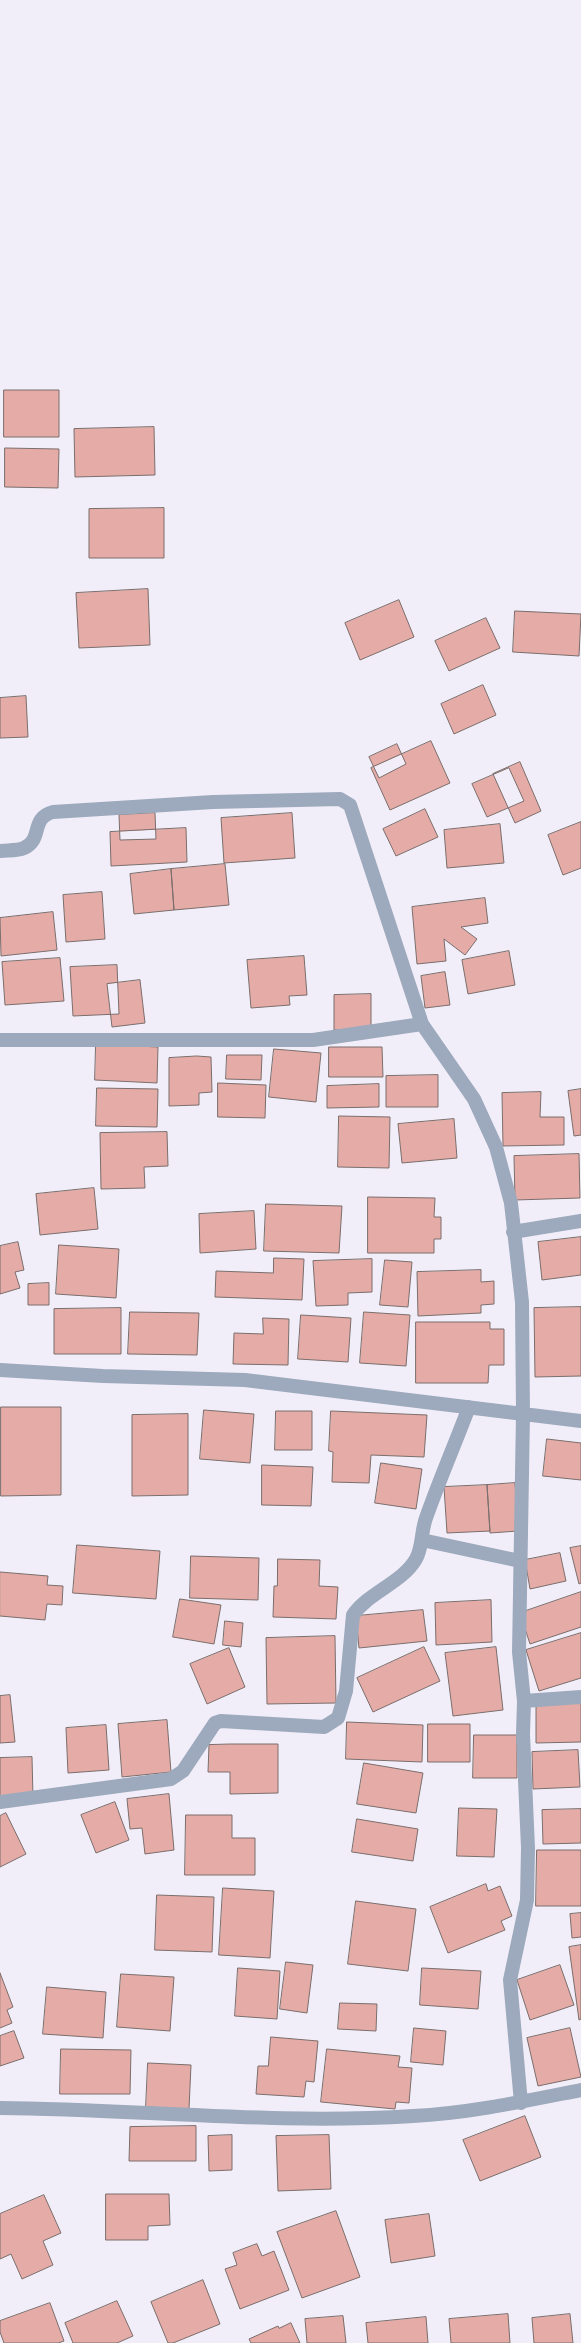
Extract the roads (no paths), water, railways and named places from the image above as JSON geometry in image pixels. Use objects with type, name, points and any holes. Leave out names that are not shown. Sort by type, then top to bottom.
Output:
[{"type":"street","points":[[0,851],[25,847],[32,842],[36,835],[39,819],[52,812],[213,802],[340,799],[350,805],[422,1024],[474,1099],[496,1147],[511,1204],[522,1302],[523,1414],[518,1652],[524,1701],[523,1734],[528,1848],[527,1900],[510,1980],[520,2103]]},
{"type":"street","points":[[0,1040],[313,1040],[422,1024]]},
{"type":"street","points":[[513,1232],[581,1221]]},
{"type":"street","points":[[0,1370],[103,1376],[245,1380],[581,1421]]},
{"type":"street","points":[[0,1802],[170,1779],[183,1771],[215,1723],[221,1721],[324,1727],[331,1724],[338,1718],[346,1691],[353,1615],[360,1606],[407,1570],[415,1560],[422,1540],[425,1521],[469,1407]]},
{"type":"street","points":[[422,1540],[520,1561]]},
{"type":"street","points":[[524,1701],[581,1697]]},
{"type":"street","points":[[0,2108],[50,2108],[197,2116],[331,2118],[413,2116],[520,2103],[581,2090]]}]
